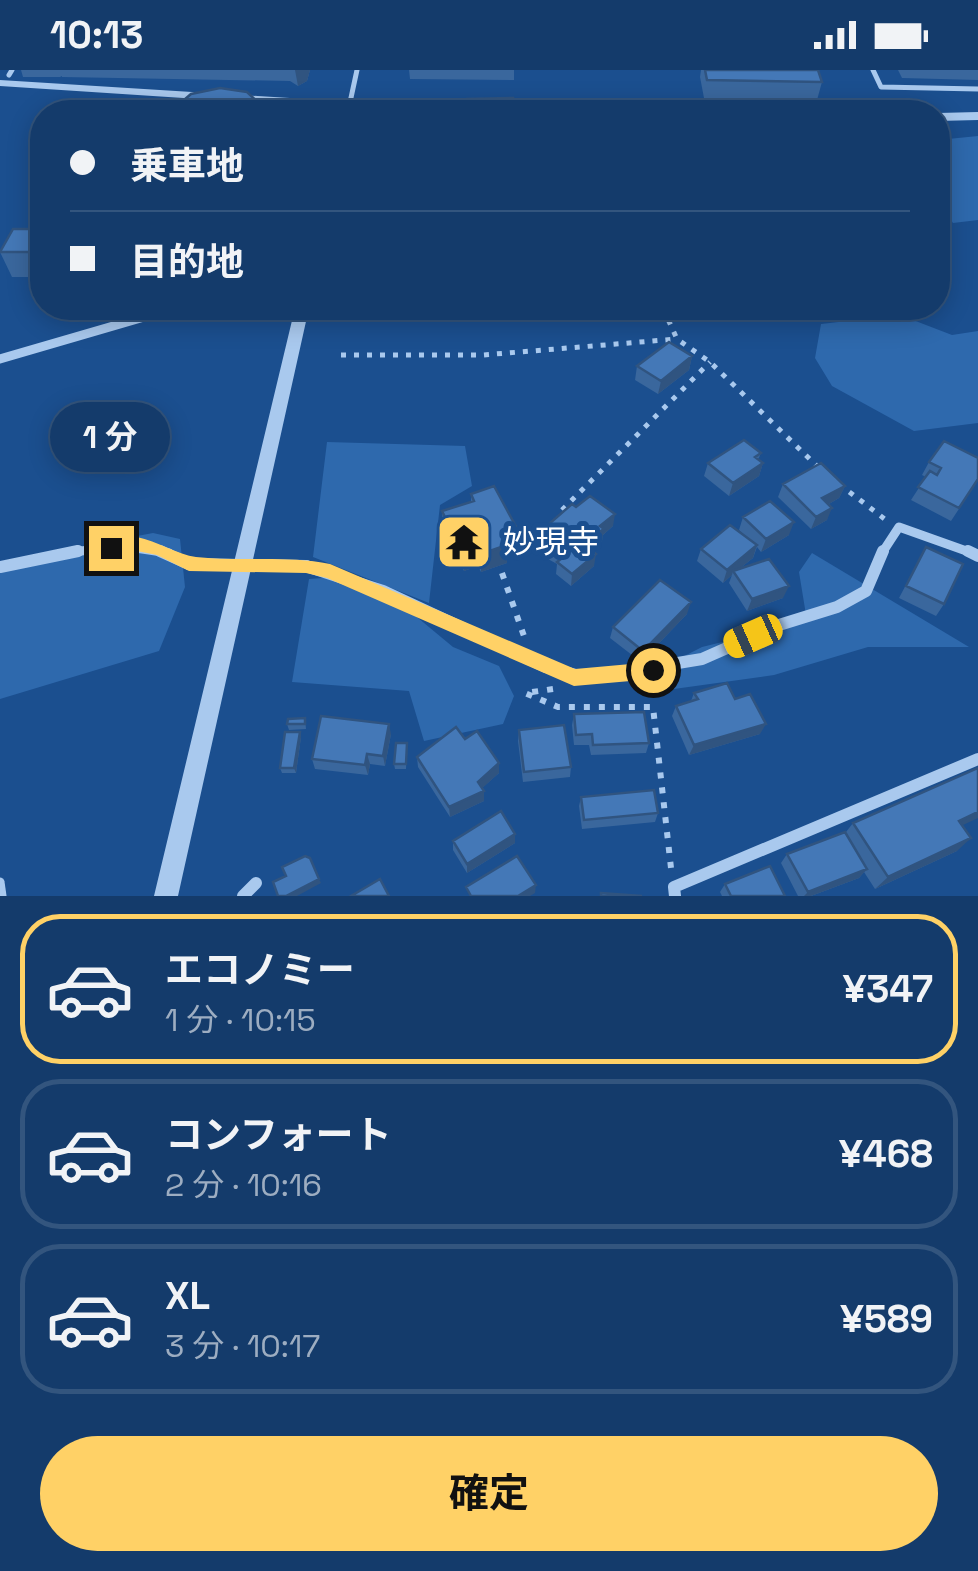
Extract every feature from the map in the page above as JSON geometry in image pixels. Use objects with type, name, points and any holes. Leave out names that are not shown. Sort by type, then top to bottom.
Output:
[{"type":"street","points":[[7,76],[248,100]]},
{"type":"street","points":[[950,117],[978,116]]},
{"type":"street","points":[[0,359],[134,320]]},
{"type":"street","points":[[166,896],[299,320]]},
{"type":"street","points":[[0,567],[137,544],[160,548],[189,564],[306,566],[373,587],[533,660],[587,678],[702,659],[779,625],[837,607],[866,591],[878,573],[889,537],[899,527],[954,543],[978,556]]},
{"type":"street","points":[[674,892],[978,759]]},
{"type":"street","points":[[243,896],[256,884]]},
{"type":"lane","points":[[350,100],[358,70]]},
{"type":"lane","points":[[874,70],[881,87],[978,89]]},
{"type":"lane","points":[[0,882],[2,896]]},
{"type":"path","points":[[668,320],[677,340],[710,362],[790,445],[876,514],[899,527]]},
{"type":"path","points":[[342,355],[484,355],[677,340]]},
{"type":"path","points":[[562,510],[599,476],[664,399],[710,362]]},
{"type":"path","points":[[502,573],[533,660]]},
{"type":"path","points":[[587,678],[574,688],[525,693],[528,698],[558,706],[653,706],[674,892]]},
{"type":"shaded area","points":[[978,136],[978,220],[953,223],[950,219],[950,139]]},
{"type":"shaded area","points":[[913,320],[952,335],[978,331],[978,423],[914,431],[832,386],[815,358],[821,324]]},
{"type":"shaded area","points":[[327,442],[465,446],[472,486],[440,505],[429,603],[313,557]]},
{"type":"shaded area","points":[[153,533],[180,539],[185,587],[159,651],[0,699],[0,562]]},
{"type":"shaded area","points":[[812,553],[969,647],[868,647],[774,675],[674,689],[657,670],[702,647],[807,621],[799,572]]},
{"type":"shaded area","points":[[351,576],[406,608],[453,647],[499,666],[514,696],[503,724],[424,741],[409,691],[292,682],[309,579]]},
{"type":"building","points":[[705,70],[818,70],[822,82],[707,80]]},
{"type":"building","points":[[220,88],[247,92],[256,100],[184,100],[191,94]]},
{"type":"building","points":[[513,98],[513,100],[467,99]]},
{"type":"building","points":[[13,229],[30,229],[30,252],[0,252]]},
{"type":"building","points":[[669,342],[692,356],[661,381],[637,366]]},
{"type":"building","points":[[744,440],[761,453],[755,457],[763,463],[733,483],[708,463]]},
{"type":"building","points":[[944,441],[978,458],[978,479],[959,508],[918,487],[930,471],[937,475],[941,468],[929,462]]},
{"type":"building","points":[[821,463],[845,486],[822,498],[832,508],[816,517],[783,484]]},
{"type":"building","points":[[494,486],[520,534],[504,539],[507,545],[481,554],[477,549],[463,553],[442,511],[474,501],[471,494]]},
{"type":"building","points":[[590,496],[615,514],[600,526],[604,529],[582,543],[596,554],[572,574],[557,562],[565,556],[540,542],[548,536],[541,531],[572,504],[576,507]]},
{"type":"building","points":[[770,501],[794,522],[766,539],[743,517]]},
{"type":"building","points":[[730,525],[757,545],[727,570],[701,549]]},
{"type":"building","points":[[926,547],[963,564],[944,604],[906,586]]},
{"type":"building","points":[[769,559],[789,586],[752,599],[733,571]]},
{"type":"building","points":[[660,580],[691,602],[643,651],[613,627]]},
{"type":"building","points":[[727,683],[735,699],[750,694],[766,724],[694,745],[676,706],[698,699],[694,693]]},
{"type":"building","points":[[644,712],[649,743],[593,745],[592,734],[576,735],[574,714]]},
{"type":"building","points":[[321,716],[389,724],[383,756],[367,754],[365,765],[312,759]]},
{"type":"building","points":[[305,718],[305,724],[287,724],[288,719]]},
{"type":"building","points":[[564,725],[571,767],[524,772],[519,730]]},
{"type":"building","points":[[456,727],[465,739],[477,731],[499,763],[478,782],[484,791],[449,807],[417,757]]},
{"type":"building","points":[[285,732],[300,732],[294,768],[280,768]]},
{"type":"building","points":[[396,743],[407,743],[406,764],[394,764]]},
{"type":"building","points":[[978,768],[978,812],[959,821],[971,838],[888,877],[853,823]]},
{"type":"building","points":[[654,790],[658,813],[584,820],[581,797]]},
{"type":"building","points":[[501,811],[515,834],[467,864],[453,841]]},
{"type":"building","points":[[845,832],[867,869],[808,892],[787,854]]},
{"type":"building","points":[[305,856],[310,858],[319,879],[286,896],[278,896],[273,882],[286,876],[282,867]]},
{"type":"building","points":[[517,856],[536,885],[518,896],[471,896],[466,887]]},
{"type":"building","points":[[770,866],[785,896],[731,896],[725,884]]},
{"type":"building","points":[[380,879],[389,896],[351,896]]},
{"type":"place","name":"妙現寺","points":[[464,542]]},
{"type":"route","points":[[111,548],[137,544],[160,548],[189,564],[306,566],[373,587],[574,677],[653,670]]}]
